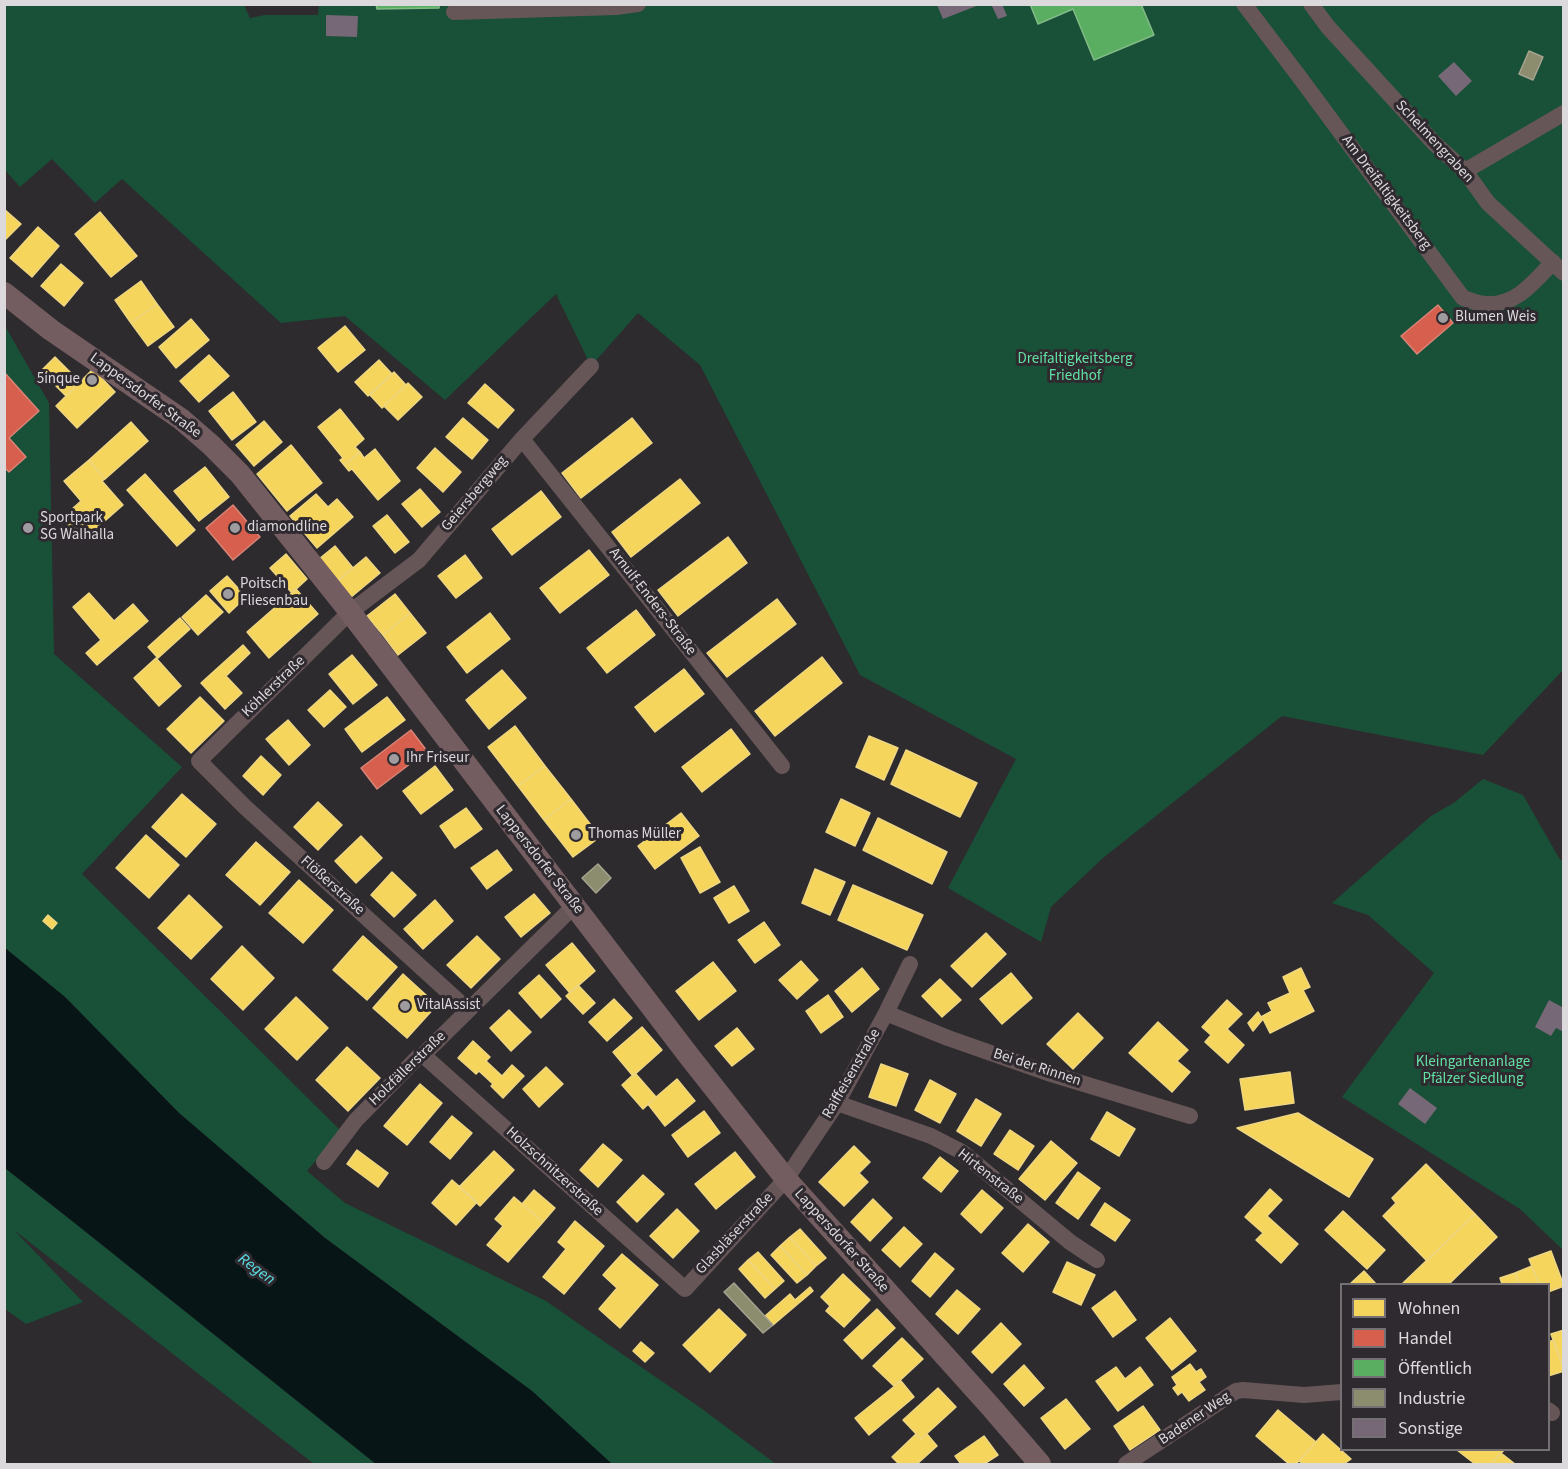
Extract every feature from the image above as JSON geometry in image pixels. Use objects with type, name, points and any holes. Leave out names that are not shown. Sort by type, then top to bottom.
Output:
[{"type":"street","points":[[454,12],[638,4]]},
{"type":"street","name":"Am Dreifaltigkeitsberg","points":[[1244,4],[1463,298],[1485,304],[1506,303],[1558,267]]},
{"type":"street","name":"Schelmengraben","points":[[1311,4],[1328,27],[1434,143],[1465,171],[1488,203],[1558,267]]},
{"type":"street","points":[[1465,171],[1563,113]]},
{"type":"street","name":"Lappersdorfer Straße","points":[[6,296],[181,419],[240,474],[350,612],[689,1056],[786,1179],[1040,1464]]},
{"type":"street","name":"Geiersbergweg","points":[[350,612],[419,560],[522,439],[591,366]]},
{"type":"street","name":"Arnulf-Enders-Straße","points":[[522,439],[782,766]]},
{"type":"street","name":"Köhlerstraße","points":[[199,761],[350,612]]},
{"type":"street","name":"Flößerstraße","points":[[199,761],[245,807],[468,1010]]},
{"type":"street","name":"Holzfällerstraße","points":[[324,1162],[356,1120],[417,1057],[423,1055],[574,906]]},
{"type":"street","name":"Raiffeisenstraße","points":[[786,1179],[837,1103],[910,964]]},
{"type":"street","name":"Bei der Rinnen","points":[[886,1012],[948,1038],[1037,1069],[1190,1116]]},
{"type":"street","name":"Holzschnitzerstraße","points":[[423,1055],[685,1289]]},
{"type":"street","name":"Hirtenstraße","points":[[837,1103],[931,1136],[962,1152],[1070,1242],[1097,1260]]},
{"type":"street","name":"Glasbläserstraße","points":[[685,1289],[786,1179]]},
{"type":"street","name":"Badener Weg","points":[[1126,1464],[1236,1391],[1304,1395],[1340,1392]]},
{"type":"green space","name":"Dreifaltigkeitsberg Friedhof","points":[[319,4],[1563,5],[1563,670],[1483,755],[1282,716],[1103,858],[1051,907],[1041,942],[948,888],[1016,759],[860,675],[700,365],[638,313],[591,366],[556,294],[445,400],[345,316],[281,323],[122,179],[95,203],[52,159],[20,187],[5,170],[5,5],[244,5],[250,18],[265,15],[318,15]]},
{"type":"green space","points":[[5,326],[49,403],[54,654],[182,767],[82,874],[341,1131],[307,1171],[345,1203],[546,1301],[698,1406],[775,1464],[612,1464],[532,1391],[325,1238],[179,1113],[65,997],[5,948]]},
{"type":"green space","name":"Kleingartenanlage Pfälzer Siedlung","points":[[1483,779],[1523,795],[1563,862],[1563,1250],[1520,1209],[1342,1097],[1434,973],[1368,915],[1332,903],[1431,816],[1455,802]]},
{"type":"green space","points":[[5,1168],[376,1464],[314,1464],[14,1230],[83,1302],[26,1324],[5,1309]]},
{"type":"water","name":"Regen","points":[[5,948],[65,997],[179,1113],[325,1238],[532,1391],[612,1464],[376,1464],[5,1168]]},
{"type":"building: Wohnen","points":[[4,209],[21,224],[4,241]]},
{"type":"building: Wohnen","points":[[100,212],[137,256],[111,277],[75,234]]},
{"type":"building: Wohnen","points":[[38,227],[59,246],[32,277],[10,258]]},
{"type":"building: Wohnen","points":[[61,264],[83,283],[64,306],[41,286]]},
{"type":"building: Wohnen","points":[[141,281],[157,304],[131,323],[115,300]]},
{"type":"building: Wohnen","points":[[157,304],[174,327],[148,346],[131,323]]},
{"type":"building: Wohnen","points":[[191,319],[209,340],[176,368],[159,347]]},
{"type":"building: Wohnen","points":[[345,326],[365,350],[338,372],[318,348]]},
{"type":"building: Wohnen","points":[[209,355],[229,376],[199,402],[180,381]]},
{"type":"building: Wohnen","points":[[55,357],[80,382],[66,396],[41,371]]},
{"type":"building: Wohnen","points":[[379,360],[392,374],[368,396],[355,382]]},
{"type":"building: Wohnen","points":[[93,369],[115,392],[77,428],[56,406]]},
{"type":"building: Wohnen","points":[[394,372],[406,385],[382,408],[370,395]]},
{"type":"building: Wohnen","points":[[408,383],[422,397],[398,420],[384,406]]},
{"type":"building: Wohnen","points":[[485,384],[514,410],[498,428],[468,403]]},
{"type":"building: Wohnen","points":[[233,392],[256,422],[232,440],[209,411]]},
{"type":"building: Wohnen","points":[[340,409],[364,439],[355,447],[360,452],[344,465],[340,460],[343,458],[318,427]]},
{"type":"building: Wohnen","points":[[463,418],[488,440],[472,459],[446,437]]},
{"type":"building: Wohnen","points":[[632,418],[652,443],[581,498],[562,473]]},
{"type":"building: Wohnen","points":[[264,421],[282,442],[254,466],[236,445]]},
{"type":"building: Wohnen","points":[[131,422],[148,441],[105,479],[89,460]]},
{"type":"building: Wohnen","points":[[291,445],[322,483],[287,511],[257,474]]},
{"type":"building: Wohnen","points":[[435,448],[461,472],[443,492],[417,468]]},
{"type":"building: Wohnen","points":[[375,449],[400,481],[378,500],[352,469],[349,471],[344,465],[360,452],[364,458]]},
{"type":"building: Wohnen","points":[[89,460],[105,479],[102,481],[123,505],[82,541],[62,518],[81,501],[64,481]]},
{"type":"building: Wohnen","points":[[205,467],[229,497],[199,521],[174,491]]},
{"type":"building: Wohnen","points":[[145,474],[195,530],[177,546],[127,490]]},
{"type":"building: Wohnen","points":[[680,479],[700,503],[631,557],[612,532]]},
{"type":"building: Wohnen","points":[[420,489],[440,512],[422,527],[402,504]]},
{"type":"building: Wohnen","points":[[541,491],[561,517],[512,555],[492,529]]},
{"type":"building: Wohnen","points":[[316,494],[328,507],[337,499],[353,517],[317,548],[290,516]]},
{"type":"building: Wohnen","points":[[387,515],[409,542],[395,553],[373,526]]},
{"type":"building: Wohnen","points":[[728,537],[747,563],[678,616],[658,590]]},
{"type":"building: Wohnen","points":[[335,546],[353,568],[338,581],[319,559]]},
{"type":"building: Wohnen","points":[[589,550],[609,575],[560,613],[540,588]]},
{"type":"building: Wohnen","points":[[286,554],[307,579],[292,593],[270,568]]},
{"type":"building: Wohnen","points":[[465,555],[482,578],[456,598],[438,576]]},
{"type":"building: Wohnen","points":[[366,557],[380,573],[350,598],[336,582]]},
{"type":"building: Wohnen","name":"Poitsch Fliesenbau","points":[[227,576],[246,597],[229,613],[210,591]]},
{"type":"building: Wohnen","points":[[296,589],[318,614],[269,658],[247,632]]},
{"type":"building: Wohnen","points":[[89,593],[114,621],[133,604],[148,621],[97,665],[86,653],[101,640],[73,607]]},
{"type":"building: Wohnen","points":[[395,594],[410,613],[383,635],[367,616]]},
{"type":"building: Wohnen","points":[[206,595],[223,612],[198,635],[182,617]]},
{"type":"building: Wohnen","points":[[777,599],[796,624],[727,677],[707,653]]},
{"type":"building: Wohnen","points":[[636,610],[655,635],[607,673],[587,648]]},
{"type":"building: Wohnen","points":[[410,613],[426,633],[398,655],[383,635]]},
{"type":"building: Wohnen","points":[[490,613],[510,639],[467,673],[447,647]]},
{"type":"building: Wohnen","points":[[180,618],[190,629],[158,658],[148,647]]},
{"type":"building: Wohnen","points":[[243,645],[250,653],[226,676],[242,693],[225,709],[201,683]]},
{"type":"building: Wohnen","points":[[352,655],[377,685],[353,704],[329,674]]},
{"type":"building: Wohnen","points":[[822,657],[842,683],[775,736],[755,711]]},
{"type":"building: Wohnen","points":[[156,658],[181,686],[159,706],[134,678]]},
{"type":"building: Wohnen","points":[[684,669],[704,694],[655,732],[635,707]]},
{"type":"building: Wohnen","points":[[502,670],[526,698],[489,729],[466,700]]},
{"type":"building: Wohnen","points":[[330,690],[346,707],[324,727],[308,710]]},
{"type":"building: Wohnen","points":[[200,697],[224,721],[191,753],[167,729]]},
{"type":"building: Wohnen","points":[[387,697],[405,720],[362,752],[345,729]]},
{"type":"building: Wohnen","points":[[288,720],[310,745],[289,765],[266,739]]},
{"type":"building: Wohnen","points":[[515,726],[545,766],[518,786],[488,747]]},
{"type":"building: Wohnen","points":[[731,729],[750,754],[702,792],[682,767]]},
{"type":"building: Wohnen","points":[[869,736],[898,748],[884,780],[856,767]]},
{"type":"building: Wohnen","points":[[906,750],[977,783],[960,817],[891,784]]},
{"type":"building: Wohnen","points":[[261,756],[281,775],[263,795],[243,776]]},
{"type":"building: Wohnen","points":[[435,766],[453,790],[421,814],[403,791]]},
{"type":"building: Wohnen","points":[[545,766],[571,799],[544,820],[518,786]]},
{"type":"building: Wohnen","points":[[182,794],[216,824],[186,857],[152,827]]},
{"type":"building: Wohnen","points":[[571,799],[600,837],[573,857],[544,820]]},
{"type":"building: Wohnen","points":[[841,799],[870,813],[855,846],[826,832]]},
{"type":"building: Wohnen","points":[[318,802],[342,825],[318,850],[294,827]]},
{"type":"building: Wohnen","points":[[466,808],[482,829],[455,848],[440,826]]},
{"type":"building: Wohnen","points":[[681,813],[699,836],[655,869],[638,846]]},
{"type":"building: Wohnen","points":[[878,818],[947,852],[932,884],[863,850]]},
{"type":"building: Wohnen","points":[[146,835],[179,865],[149,898],[116,868]]},
{"type":"building: Wohnen","points":[[361,836],[382,858],[356,883],[335,861]]},
{"type":"building: Wohnen","points":[[256,842],[290,872],[260,905],[226,875]]},
{"type":"building: Wohnen","points":[[700,847],[720,882],[700,893],[681,858]]},
{"type":"building: Wohnen","points":[[497,850],[512,870],[487,889],[471,868]]},
{"type":"building: Wohnen","points":[[815,869],[845,882],[830,915],[802,903]]},
{"type":"building: Wohnen","points":[[392,872],[416,895],[394,917],[371,895]]},
{"type":"building: Wohnen","points":[[299,880],[333,910],[303,943],[269,913]]},
{"type":"building: Wohnen","points":[[853,885],[923,915],[907,950],[838,920]]},
{"type":"building: Wohnen","points":[[734,886],[749,911],[729,923],[714,898]]},
{"type":"building: Wohnen","points":[[534,894],[550,913],[521,937],[505,917]]},
{"type":"building: Wohnen","points":[[189,895],[222,927],[191,959],[158,928]]},
{"type":"building: Wohnen","points":[[435,900],[453,921],[423,949],[404,929]]},
{"type":"building: Wohnen","points":[[48,915],[57,923],[52,929],[43,921]]},
{"type":"building: Wohnen","points":[[764,922],[780,945],[755,963],[738,940]]},
{"type":"building: Wohnen","points":[[986,933],[1006,954],[972,987],[951,966]]},
{"type":"building: Wohnen","points":[[363,936],[397,967],[367,1000],[333,970]]},
{"type":"building: Wohnen","points":[[477,936],[500,959],[471,988],[447,965]]},
{"type":"building: Wohnen","points":[[572,943],[595,971],[570,993],[546,965]]},
{"type":"building: Wohnen","points":[[242,946],[274,978],[243,1010],[211,979]]},
{"type":"building: Wohnen","points":[[801,961],[818,980],[797,999],[779,980]]},
{"type":"building: Wohnen","points":[[713,962],[736,991],[699,1020],[676,991]]},
{"type":"building: Wohnen","points":[[862,968],[879,989],[852,1012],[835,991]]},
{"type":"building: Wohnen","points":[[1301,968],[1310,987],[1303,990],[1314,1011],[1270,1033],[1263,1019],[1253,1031],[1248,1023],[1258,1012],[1261,1017],[1272,1011],[1268,1003],[1290,993],[1283,977]]},
{"type":"building: Wohnen","points":[[1011,973],[1032,998],[1002,1024],[980,999]]},
{"type":"building: Wohnen","name":"VitalAssist","points":[[403,974],[437,1005],[407,1038],[373,1008]]},
{"type":"building: Wohnen","points":[[539,975],[561,999],[541,1018],[519,993]]},
{"type":"building: Wohnen","points":[[940,979],[961,1000],[942,1017],[922,996]]},
{"type":"building: Wohnen","points":[[578,985],[595,1003],[583,1014],[566,996]]},
{"type":"building: Wohnen","points":[[828,995],[843,1017],[821,1033],[806,1011]]},
{"type":"building: Wohnen","points":[[296,997],[328,1028],[297,1060],[265,1029]]},
{"type":"building: Wohnen","points":[[614,999],[632,1018],[607,1041],[589,1022]]},
{"type":"building: Wohnen","points":[[1227,1000],[1242,1014],[1227,1029],[1244,1045],[1228,1063],[1205,1042],[1211,1035],[1202,1027]]},
{"type":"building: Wohnen","points":[[509,1010],[531,1032],[511,1051],[490,1028]]},
{"type":"building: Wohnen","points":[[1078,1013],[1103,1038],[1073,1069],[1047,1044]]},
{"type":"building: Wohnen","points":[[1158,1022],[1188,1050],[1177,1061],[1190,1072],[1172,1092],[1129,1053]]},
{"type":"building: Wohnen","points":[[642,1027],[662,1050],[633,1076],[613,1052]]},
{"type":"building: Wohnen","points":[[737,1028],[754,1049],[732,1066],[715,1046]]},
{"type":"building: Wohnen","points":[[473,1041],[490,1057],[486,1061],[502,1076],[512,1065],[524,1076],[503,1098],[491,1086],[493,1084],[479,1071],[476,1074],[458,1058]]},
{"type":"building: Wohnen","points":[[347,1047],[380,1078],[348,1111],[316,1080]]},
{"type":"building: Wohnen","points":[[881,1064],[908,1074],[896,1106],[869,1097]]},
{"type":"building: Wohnen","points":[[546,1067],[563,1084],[539,1107],[523,1089]]},
{"type":"building: Wohnen","points":[[1290,1072],[1294,1103],[1245,1110],[1240,1079]]},
{"type":"building: Wohnen","points":[[635,1073],[656,1097],[643,1109],[622,1085]]},
{"type":"building: Wohnen","points":[[677,1079],[695,1101],[665,1126],[648,1104]]},
{"type":"building: Wohnen","points":[[930,1080],[956,1094],[940,1123],[915,1110]]},
{"type":"building: Wohnen","points":[[420,1084],[442,1103],[407,1145],[384,1126]]},
{"type":"building: Wohnen","points":[[976,1099],[1001,1114],[981,1146],[957,1131]]},
{"type":"building: Wohnen","points":[[704,1111],[720,1133],[688,1157],[672,1135]]},
{"type":"building: Wohnen","points":[[1107,1112],[1135,1129],[1119,1156],[1091,1139]]},
{"type":"building: Wohnen","points":[[1298,1113],[1373,1159],[1349,1197],[1237,1128]]},
{"type":"building: Wohnen","points":[[452,1116],[472,1133],[450,1159],[430,1142]]},
{"type":"building: Wohnen","points":[[1010,1130],[1034,1146],[1018,1170],[994,1154]]},
{"type":"building: Wohnen","points":[[1051,1141],[1077,1163],[1045,1200],[1019,1179]]},
{"type":"building: Wohnen","points":[[603,1144],[622,1160],[598,1187],[580,1170]]},
{"type":"building: Wohnen","points":[[854,1146],[870,1162],[859,1173],[868,1182],[844,1206],[819,1182]]},
{"type":"building: Wohnen","points":[[357,1150],[388,1173],[378,1187],[347,1164]]},
{"type":"building: Wohnen","points":[[494,1151],[514,1170],[480,1206],[459,1187]]},
{"type":"building: Wohnen","points":[[735,1152],[755,1177],[716,1209],[695,1184]]},
{"type":"building: Wohnen","points":[[940,1157],[958,1171],[941,1192],[923,1178]]},
{"type":"building: Wohnen","points":[[1426,1164],[1475,1214],[1427,1261],[1383,1216],[1396,1203],[1392,1198]]},
{"type":"building: Wohnen","points":[[1078,1172],[1100,1188],[1078,1219],[1056,1203]]},
{"type":"building: Wohnen","points":[[643,1175],[664,1194],[637,1222],[617,1202]]},
{"type":"building: Wohnen","points":[[452,1180],[477,1202],[456,1225],[432,1203]]},
{"type":"building: Wohnen","points":[[1270,1189],[1282,1200],[1267,1216],[1298,1244],[1281,1263],[1256,1240],[1263,1233],[1245,1217]]},
{"type":"building: Wohnen","points":[[534,1190],[555,1208],[543,1222],[522,1204]]},
{"type":"building: Wohnen","points":[[982,1190],[1003,1208],[981,1233],[961,1214]]},
{"type":"building: Wohnen","points":[[514,1197],[543,1222],[508,1262],[487,1245],[503,1226],[495,1219]]},
{"type":"building: Wohnen","points":[[873,1199],[892,1218],[870,1241],[851,1222]]},
{"type":"building: Wohnen","points":[[1105,1203],[1130,1220],[1115,1241],[1091,1225]]},
{"type":"building: Wohnen","points":[[677,1209],[699,1231],[673,1258],[650,1236]]},
{"type":"building: Wohnen","points":[[1343,1211],[1385,1250],[1367,1269],[1325,1230]]},
{"type":"building: Wohnen","points":[[1475,1214],[1497,1237],[1450,1283],[1403,1283]]},
{"type":"building: Wohnen","points":[[575,1221],[604,1246],[564,1294],[543,1277],[566,1249],[558,1242]]},
{"type":"building: Wohnen","points":[[1028,1224],[1049,1242],[1023,1272],[1002,1253]]},
{"type":"building: Wohnen","points":[[904,1227],[922,1244],[900,1267],[882,1250]]},
{"type":"building: Wohnen","points":[[800,1229],[826,1258],[816,1266],[790,1237]]},
{"type":"building: Wohnen","points":[[790,1237],[816,1266],[807,1275],[780,1246]]},
{"type":"building: Wohnen","points":[[780,1246],[807,1275],[797,1283],[771,1255]]},
{"type":"building: Wohnen","points":[[1551,1251],[1564,1286],[1550,1291],[1550,1283],[1539,1283],[1529,1259]]},
{"type":"building: Wohnen","points":[[758,1252],[784,1281],[775,1289],[748,1260]]},
{"type":"building: Wohnen","points":[[935,1253],[954,1269],[930,1297],[912,1281]]},
{"type":"building: Wohnen","points":[[622,1254],[658,1285],[620,1328],[599,1309],[617,1288],[603,1275]]},
{"type":"building: Wohnen","points":[[748,1260],[775,1289],[765,1298],[739,1269]]},
{"type":"building: Wohnen","points":[[1067,1262],[1095,1275],[1081,1305],[1053,1292]]},
{"type":"building: Wohnen","points":[[1532,1266],[1539,1283],[1519,1283],[1515,1273]]},
{"type":"building: Wohnen","points":[[1364,1271],[1375,1283],[1351,1283]]},
{"type":"building: Wohnen","points":[[1515,1273],[1519,1283],[1502,1283],[1500,1278]]},
{"type":"building: Wohnen","points":[[843,1274],[870,1300],[844,1327],[826,1311],[830,1306],[821,1297]]},
{"type":"building: Wohnen","points":[[810,1287],[813,1291],[773,1325],[765,1316],[790,1294],[795,1300]]},
{"type":"building: Wohnen","points":[[957,1290],[980,1309],[958,1334],[936,1314]]},
{"type":"building: Wohnen","points":[[1115,1291],[1136,1320],[1113,1337],[1092,1308]]},
{"type":"building: Wohnen","points":[[719,1309],[746,1335],[710,1372],[683,1345]]},
{"type":"building: Wohnen","points":[[877,1309],[895,1328],[862,1359],[844,1340]]},
{"type":"building: Wohnen","points":[[1170,1318],[1196,1351],[1172,1370],[1146,1338]]},
{"type":"building: Wohnen","points":[[1001,1323],[1021,1344],[992,1373],[972,1352]]},
{"type":"building: Wohnen","points":[[1564,1330],[1564,1364],[1562,1365],[1551,1334]]},
{"type":"building: Wohnen","points":[[902,1338],[923,1359],[894,1386],[873,1366]]},
{"type":"building: Wohnen","points":[[1554,1340],[1564,1371],[1550,1375],[1550,1341]]},
{"type":"building: Wohnen","points":[[641,1342],[654,1353],[645,1362],[633,1351]]},
{"type":"building: Wohnen","points":[[1190,1364],[1196,1372],[1201,1369],[1206,1377],[1199,1382],[1205,1390],[1189,1401],[1182,1392],[1178,1395],[1173,1388],[1177,1385],[1172,1377]]},
{"type":"building: Wohnen","points":[[1024,1365],[1044,1388],[1024,1406],[1004,1384]]},
{"type":"building: Wohnen","points":[[1116,1367],[1125,1379],[1140,1367],[1153,1385],[1118,1411],[1096,1381]]},
{"type":"building: Wohnen","points":[[901,1381],[914,1397],[869,1435],[855,1418]]},
{"type":"building: Wohnen","points":[[938,1388],[956,1407],[921,1439],[903,1420]]},
{"type":"building: Wohnen","points":[[1066,1399],[1090,1429],[1065,1449],[1041,1418]]},
{"type":"building: Wohnen","points":[[1143,1406],[1160,1430],[1130,1450],[1114,1426]]},
{"type":"building: Wohnen","points":[[1278,1410],[1316,1442],[1296,1464],[1289,1464],[1256,1436]]},
{"type":"building: Wohnen","points":[[916,1434],[921,1439],[927,1434],[937,1446],[917,1464],[899,1464],[892,1457]]},
{"type":"building: Wohnen","points":[[1323,1434],[1351,1459],[1344,1464],[1303,1464],[1299,1461]]},
{"type":"building: Wohnen","points":[[984,1436],[998,1455],[984,1464],[961,1464],[955,1456]]},
{"type":"building: Wohnen","points":[[1458,1451],[1503,1451],[1491,1464],[1475,1464]]},
{"type":"building: Wohnen","points":[[1501,1453],[1515,1464],[1491,1464]]},
{"type":"building: Handel","points":[[1438,305],[1453,323],[1417,354],[1401,336]]},
{"type":"building: Handel","points":[[4,372],[39,411],[9,438],[26,457],[9,472],[4,467]]},
{"type":"building: Handel","points":[[233,505],[260,537],[233,560],[206,528]]},
{"type":"building: Handel","name":"Ihr Friseur","points":[[411,730],[427,751],[377,789],[361,768]]},
{"type":"building: Öffentlich","points":[[376,4],[439,4],[439,8],[377,9]]},
{"type":"building: Öffentlich","points":[[1030,4],[1141,4],[1154,35],[1094,60],[1073,9],[1038,24]]},
{"type":"building: Industrie","points":[[1529,51],[1543,57],[1533,80],[1519,74]]},
{"type":"building: Industrie","points":[[598,864],[611,878],[596,893],[582,878]]},
{"type":"building: Industrie","points":[[734,1283],[773,1325],[763,1333],[724,1292]]},
{"type":"building: Sonstige","points":[[991,4],[1002,4],[1007,16],[998,19]]},
{"type":"building: Sonstige","points":[[937,5],[979,5],[943,19]]},
{"type":"building: Sonstige","points":[[326,15],[358,16],[357,37],[326,36]]},
{"type":"building: Sonstige","points":[[1454,62],[1472,81],[1456,96],[1438,76]]},
{"type":"building: Sonstige","points":[[1549,1000],[1564,1008],[1564,1032],[1556,1028],[1551,1036],[1535,1027]]},
{"type":"building: Sonstige","points":[[1410,1088],[1437,1108],[1425,1124],[1398,1104]]},
{"type":"place","name":"Blumen Weis","points":[[1443,318]]},
{"type":"place","name":"5inque","points":[[92,380]]},
{"type":"place","name":"Sportpark SG Walhalla","points":[[28,528]]},
{"type":"place","name":"diamondline","points":[[235,528]]},
{"type":"place","name":"Poitsch Fliesenbau","points":[[228,594]]},
{"type":"place","name":"Ihr Friseur","points":[[394,759]]},
{"type":"place","name":"Thomas Müller","points":[[576,835]]},
{"type":"place","name":"VitalAssist","points":[[405,1006]]}]
